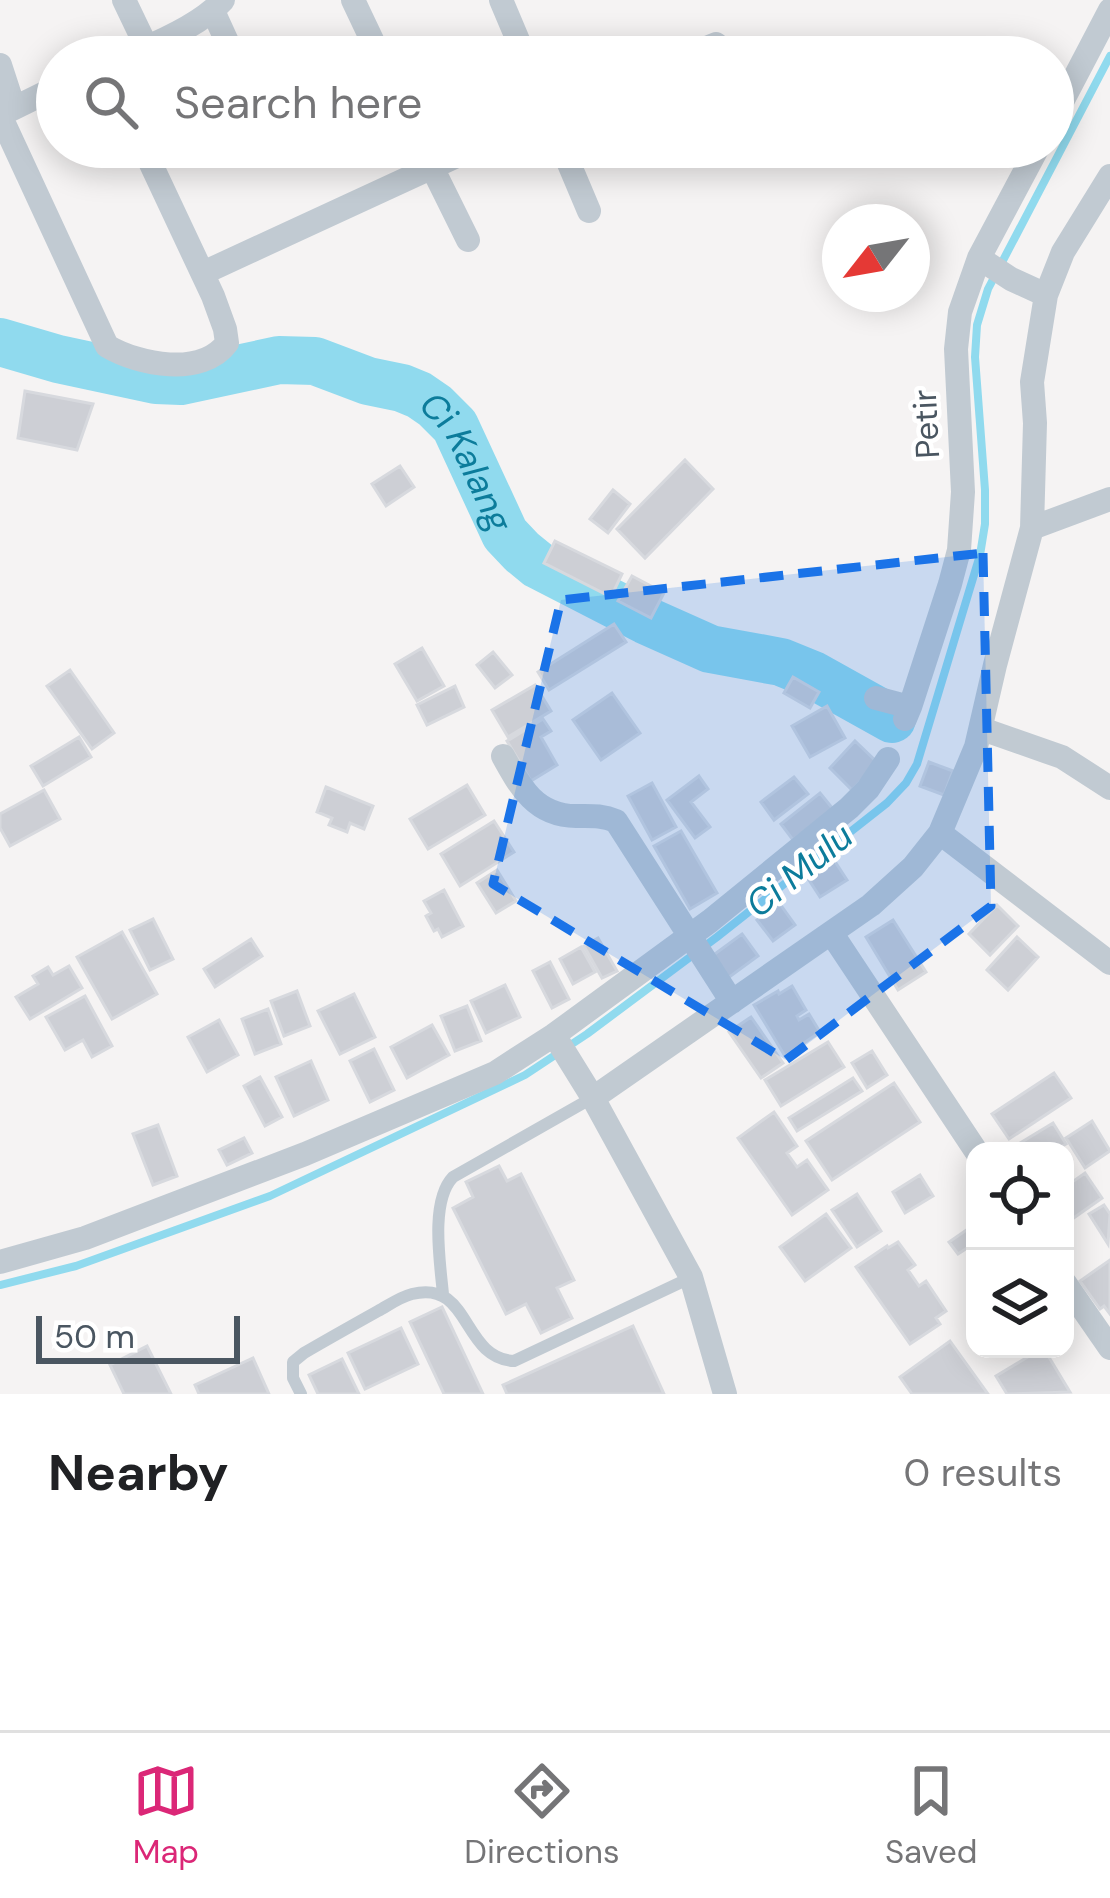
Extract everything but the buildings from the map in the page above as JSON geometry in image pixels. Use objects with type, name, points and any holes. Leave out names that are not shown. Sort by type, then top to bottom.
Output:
[{"type":"street","points":[[124,0],[132,36]]},
{"type":"street","points":[[353,0],[370,36]]},
{"type":"street","points":[[501,0],[516,36]]},
{"type":"street","points":[[164,36],[218,6],[227,36]]},
{"type":"street","points":[[1074,78],[1105,17]]},
{"type":"street","points":[[0,65],[5,113],[107,346],[156,362],[193,364],[217,355],[227,337],[153,168]]},
{"type":"street","points":[[5,113],[36,98]]},
{"type":"street","points":[[202,273],[407,168]]},
{"type":"street","points":[[432,168],[468,240]]},
{"type":"street","points":[[571,168],[589,211]]},
{"type":"street","name":"Petir","points":[[876,698],[908,713],[950,584],[963,492],[956,332],[983,261],[1028,168]]},
{"type":"street","points":[[593,1098],[832,934],[889,890],[940,832],[979,737],[1032,528],[1032,382],[1046,295],[1063,252],[1110,176]]},
{"type":"street","points":[[983,261],[1046,295]]},
{"type":"street","points":[[1032,528],[1110,499]]},
{"type":"street","points":[[979,737],[1062,757],[1110,788]]},
{"type":"street","points":[[503,756],[521,788],[542,808],[616,821],[732,1002]]},
{"type":"street","points":[[0,1262],[86,1238],[323,1147],[495,1072],[556,1038],[696,948],[849,808],[888,759]]},
{"type":"street","points":[[940,832],[1110,963]]},
{"type":"street","points":[[832,934],[970,1142]]},
{"type":"street","points":[[556,1038],[692,1277],[725,1394]]},
{"type":"street","points":[[1074,1296],[1110,1348]]},
{"type":"lane","points":[[443,1294],[439,1218],[446,1184],[593,1098]]},
{"type":"lane","points":[[301,1394],[293,1362],[411,1294],[443,1294],[484,1347],[500,1359],[514,1361],[692,1277]]},
{"type":"highlighted area","points":[[983,553],[991,906],[786,1060],[493,884],[561,600]]},
{"type":"waterway","name":"Ci Mulu","points":[[1074,125],[1110,56]]},
{"type":"waterway","name":"Ci Mulu","points":[[0,1285],[76,1266],[270,1196],[525,1075],[717,937],[906,783],[917,764],[980,555],[985,524],[977,325],[988,289],[1051,168]]},
{"type":"waterway","name":"Ci Kalang","points":[[0,342],[156,380],[181,381],[279,360],[315,361],[419,395],[455,426],[505,534],[538,565],[710,649],[781,662],[813,675],[892,719]]}]
